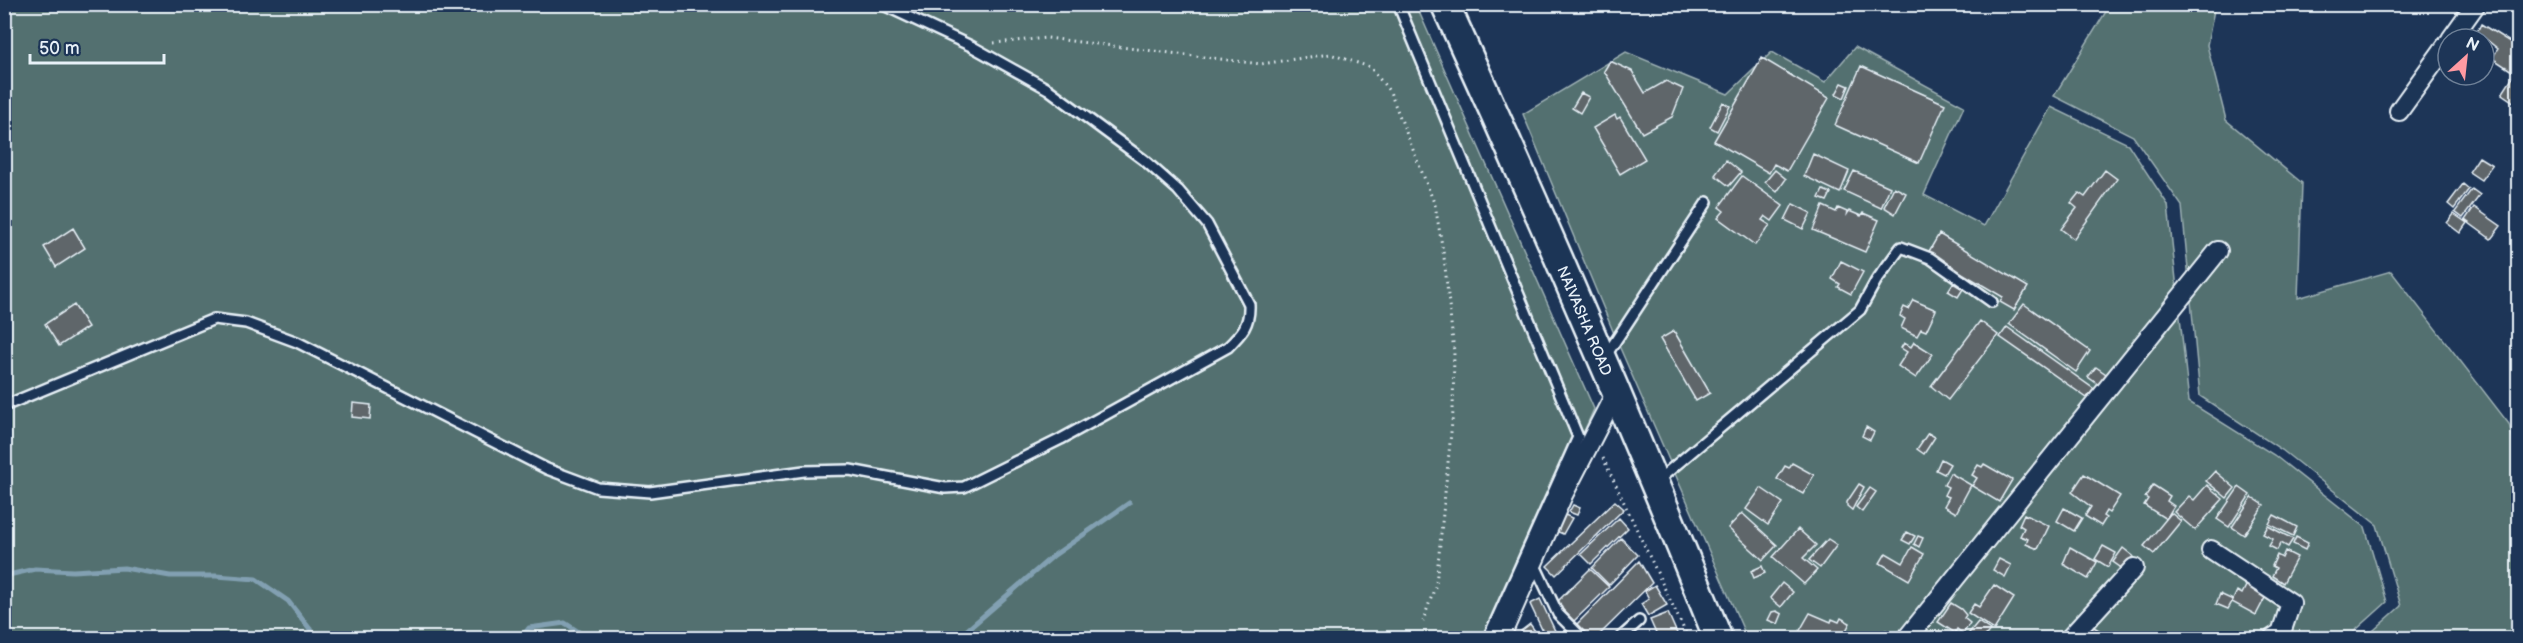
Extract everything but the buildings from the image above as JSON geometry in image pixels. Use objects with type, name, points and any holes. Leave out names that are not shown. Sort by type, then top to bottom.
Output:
[{"type":"main road","name":"NAIVASHA ROAD","points":[[1445,4],[1511,148],[1615,394],[1655,482],[1718,639]]},
{"type":"street","points":[[2460,27],[2476,4]]},
{"type":"street","points":[[2399,111],[2436,60]]},
{"type":"street","points":[[1907,639],[2218,251]]},
{"type":"street","points":[[1500,639],[1563,495],[1615,394]]},
{"type":"street","points":[[2211,550],[2291,603],[2281,633],[2273,639]]},
{"type":"street","points":[[2070,639],[2134,568]]},
{"type":"lane","points":[[4,406],[214,319],[246,323],[297,342],[547,470],[598,488],[650,492],[804,471],[850,470],[945,488],[964,487],[1061,439],[1228,347],[1244,331],[1250,318],[1249,304],[1227,258],[1207,224],[1178,190],[1144,160],[1048,89],[971,46],[881,4]]},
{"type":"lane","points":[[1398,4],[1578,437],[1488,639]]},
{"type":"lane","points":[[1602,362],[1707,202]]},
{"type":"lane","points":[[1655,482],[1860,310],[1882,271],[1901,247],[1930,258],[1992,302]]},
{"type":"lane","points":[[1534,563],[1558,614],[1582,639]]},
{"type":"lane","points":[[1620,639],[1639,621]]},
{"type":"path","points":[[971,46],[1047,38],[1261,64],[1330,54],[1370,67],[1390,92],[1435,205],[1444,257],[1454,352],[1453,412],[1436,584],[1423,621]]},
{"type":"green space","points":[[4,5],[1416,5],[1594,409],[1492,638],[5,638]]},
{"type":"green space","points":[[2110,5],[2215,5],[2207,45],[2226,120],[2302,183],[2298,298],[2391,271],[2509,424],[2518,459],[2518,638],[2365,638],[2401,606],[2377,525],[2282,450],[2200,396],[2182,206],[2133,136],[2054,96]]},
{"type":"green space","points":[[1855,47],[1964,106],[1924,195],[1984,226],[2051,107],[2128,144],[2168,205],[2189,402],[2274,455],[2365,527],[2387,602],[2347,638],[1747,638],[1620,348],[1523,114],[1626,52],[1728,94],[1772,52],[1825,82]]},
{"type":"waterway","points":[[950,638],[966,631],[1053,556],[1129,503]]},
{"type":"waterway","points":[[4,576],[35,569],[73,571],[124,568],[170,576],[256,579],[288,601],[317,638]]},
{"type":"waterway","points":[[521,638],[529,628],[565,623],[588,638]]}]
